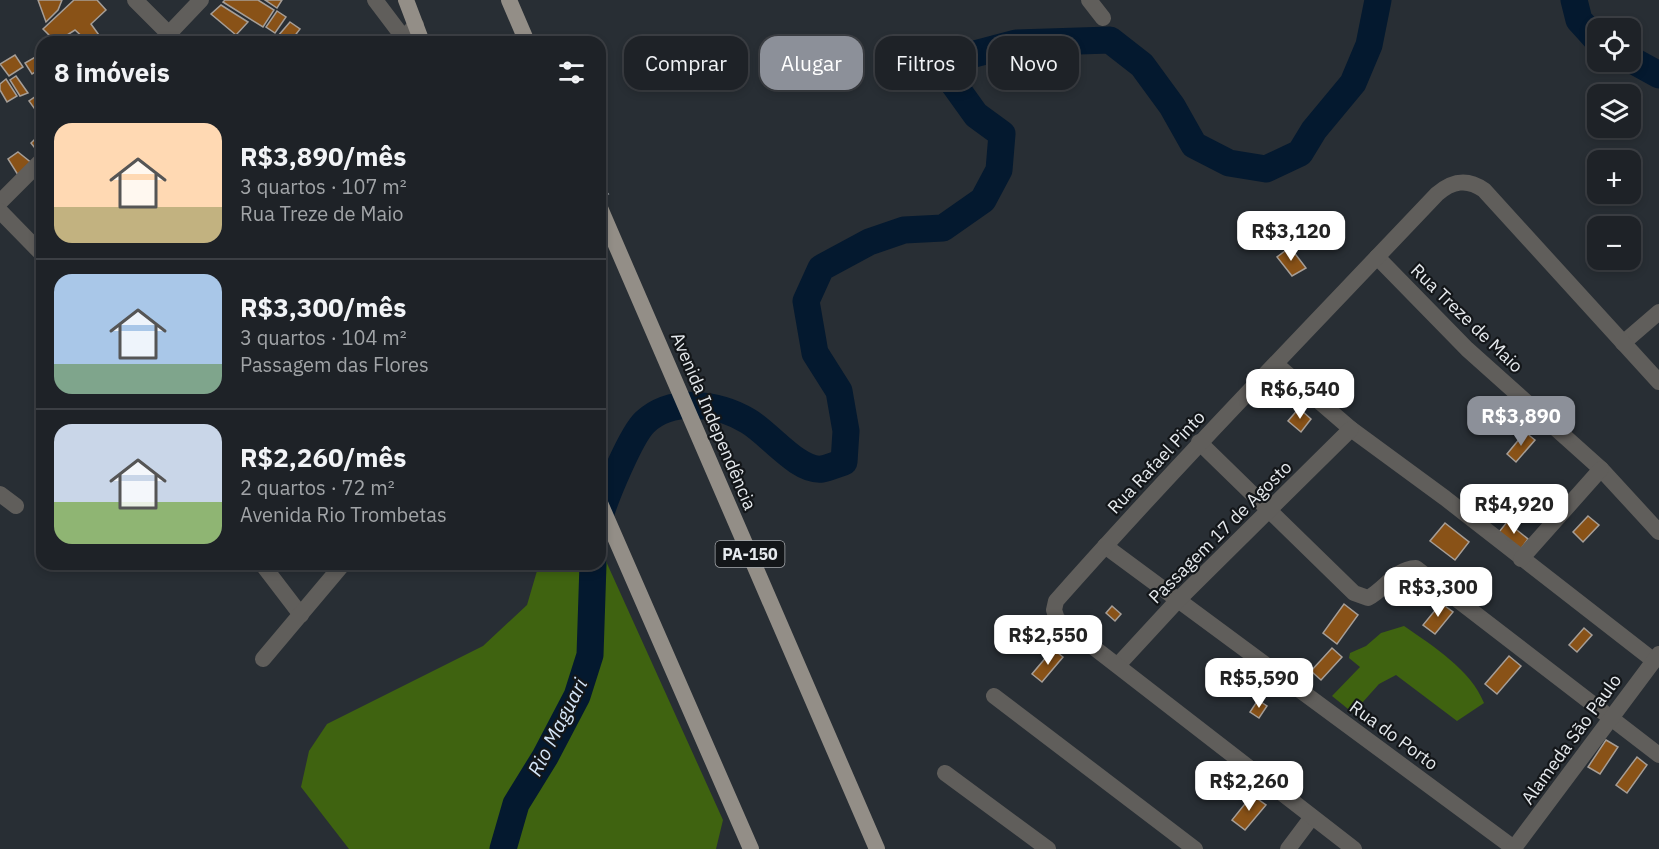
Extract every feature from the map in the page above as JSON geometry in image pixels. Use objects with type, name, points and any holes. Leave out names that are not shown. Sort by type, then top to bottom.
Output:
[{"type":"main road","points":[[406,0],[420,36]]},
{"type":"main road","points":[[509,0],[524,36]]},
{"type":"main road","name":"Avenida Independência","points":[[606,222],[876,849]]},
{"type":"main road","points":[[606,517],[751,849]]},
{"type":"street","points":[[135,0],[166,36]]},
{"type":"street","points":[[172,36],[201,0]]},
{"type":"street","points":[[375,0],[398,36]]},
{"type":"street","points":[[1089,0],[1103,18]]},
{"type":"street","points":[[405,36],[416,25]]},
{"type":"street","points":[[0,202],[36,166]]},
{"type":"street","name":"Rua Rafael Pinto","points":[[1118,665],[1057,620],[1054,610],[1056,601],[1199,442],[1276,365],[1446,186],[1464,182],[1474,183],[1484,190],[1623,343]]},
{"type":"street","points":[[0,211],[36,248]]},
{"type":"street","name":"Rua Treze de Maio","points":[[1377,257],[1467,349],[1601,469],[1659,532]]},
{"type":"street","points":[[1659,312],[1623,343],[1659,382]]},
{"type":"street","points":[[1276,365],[1351,429],[1656,657]]},
{"type":"street","name":"Passagem 17 de Agosto","points":[[1118,665],[1178,600],[1351,429]]},
{"type":"street","points":[[1199,442],[1336,578],[1354,593],[1362,597],[1374,595],[1407,569],[1416,568],[1659,755]]},
{"type":"street","points":[[1521,558],[1601,469]]},
{"type":"street","points":[[0,494],[16,507]]},
{"type":"street","name":"Rua do Porto","points":[[1105,546],[1515,849]]},
{"type":"street","points":[[267,570],[301,615]]},
{"type":"street","points":[[263,659],[338,570]]},
{"type":"street","name":"Alameda São Paulo","points":[[1515,849],[1656,657]]},
{"type":"street","points":[[1118,665],[1354,849]]},
{"type":"street","points":[[994,696],[1195,849]]},
{"type":"street","points":[[945,773],[1048,849]]},
{"type":"street","points":[[1288,849],[1312,817]]},
{"type":"green space","points":[[606,561],[723,820],[716,849],[349,849],[301,787],[309,751],[327,724],[483,646],[527,605],[537,570],[606,570]]},
{"type":"green space","points":[[1404,626],[1439,650],[1461,669],[1484,703],[1457,721],[1396,675],[1379,684],[1353,713],[1332,696],[1360,667],[1349,658],[1350,653],[1366,646],[1381,633]]},
{"type":"building","points":[[38,0],[62,0],[58,10],[46,22]]},
{"type":"building","points":[[74,0],[97,0],[106,10],[91,24],[100,36],[82,36],[75,30],[66,36],[50,36],[43,29]]},
{"type":"building","points":[[225,0],[258,0],[274,10],[263,27],[223,2]]},
{"type":"building","points":[[265,0],[282,0],[277,8]]},
{"type":"building","points":[[221,5],[248,22],[236,35],[211,14]]},
{"type":"building","points":[[277,11],[286,17],[275,33],[266,27]]},
{"type":"building","points":[[290,22],[300,29],[295,36],[278,36]]},
{"type":"building","points":[[15,55],[23,67],[9,76],[0,64]]},
{"type":"building","points":[[36,57],[36,72],[32,74],[25,63]]},
{"type":"building","points":[[16,76],[28,93],[20,96],[10,80]]},
{"type":"building","points":[[6,79],[17,96],[7,102],[0,90],[0,84]]},
{"type":"building","points":[[36,96],[36,111],[29,101]]},
{"type":"building","points":[[36,138],[36,149],[31,143]]},
{"type":"building","points":[[18,152],[33,164],[18,175],[8,159]]},
{"type":"building","points":[[1290,247],[1306,268],[1292,276],[1277,257]]},
{"type":"building","points":[[1299,408],[1311,419],[1301,432],[1288,421]]},
{"type":"building","points":[[1525,432],[1535,440],[1516,462],[1507,454]]},
{"type":"building","points":[[1588,516],[1599,525],[1583,542],[1573,532]]},
{"type":"building","points":[[1507,522],[1528,539],[1521,549],[1499,532]]},
{"type":"building","points":[[1445,523],[1469,542],[1455,560],[1430,541]]},
{"type":"building","points":[[1441,603],[1453,612],[1435,634],[1423,625]]},
{"type":"building","points":[[1344,604],[1358,615],[1337,644],[1323,633]]},
{"type":"building","points":[[1112,606],[1121,614],[1115,621],[1106,613]]},
{"type":"building","points":[[1584,628],[1592,635],[1577,652],[1569,645]]},
{"type":"building","points":[[1332,648],[1342,657],[1321,680],[1311,671]]},
{"type":"building","points":[[1053,649],[1063,657],[1042,682],[1032,674]]},
{"type":"building","points":[[1509,656],[1521,666],[1497,694],[1485,684]]},
{"type":"building","points":[[1258,700],[1267,706],[1259,718],[1250,712]]},
{"type":"building","points":[[1606,740],[1618,747],[1600,774],[1588,767]]},
{"type":"building","points":[[1637,757],[1647,765],[1627,793],[1616,785]]},
{"type":"building","points":[[1252,795],[1266,805],[1245,830],[1232,820]]},
{"type":"waterway","name":"Rio Maguari","points":[[606,500],[639,429],[656,414],[682,406],[709,407],[736,415],[748,421],[794,458],[813,468],[822,469],[844,462],[846,431],[839,391],[815,353],[806,301],[821,268],[869,242],[904,230],[943,228],[983,200],[999,170],[1002,134],[976,115],[948,76],[963,57],[1016,43],[1110,40],[1142,65],[1172,106],[1194,145],[1229,163],[1266,169],[1300,153],[1314,130],[1353,83],[1369,45],[1378,0]]},
{"type":"waterway","name":"Rio Maguari","points":[[1574,0],[1579,20],[1587,29]]},
{"type":"waterway","name":"Rio Maguari","points":[[1641,65],[1659,75]]},
{"type":"waterway","name":"Rio Maguari","points":[[503,849],[516,804],[545,757],[577,696],[590,655],[593,570]]}]
